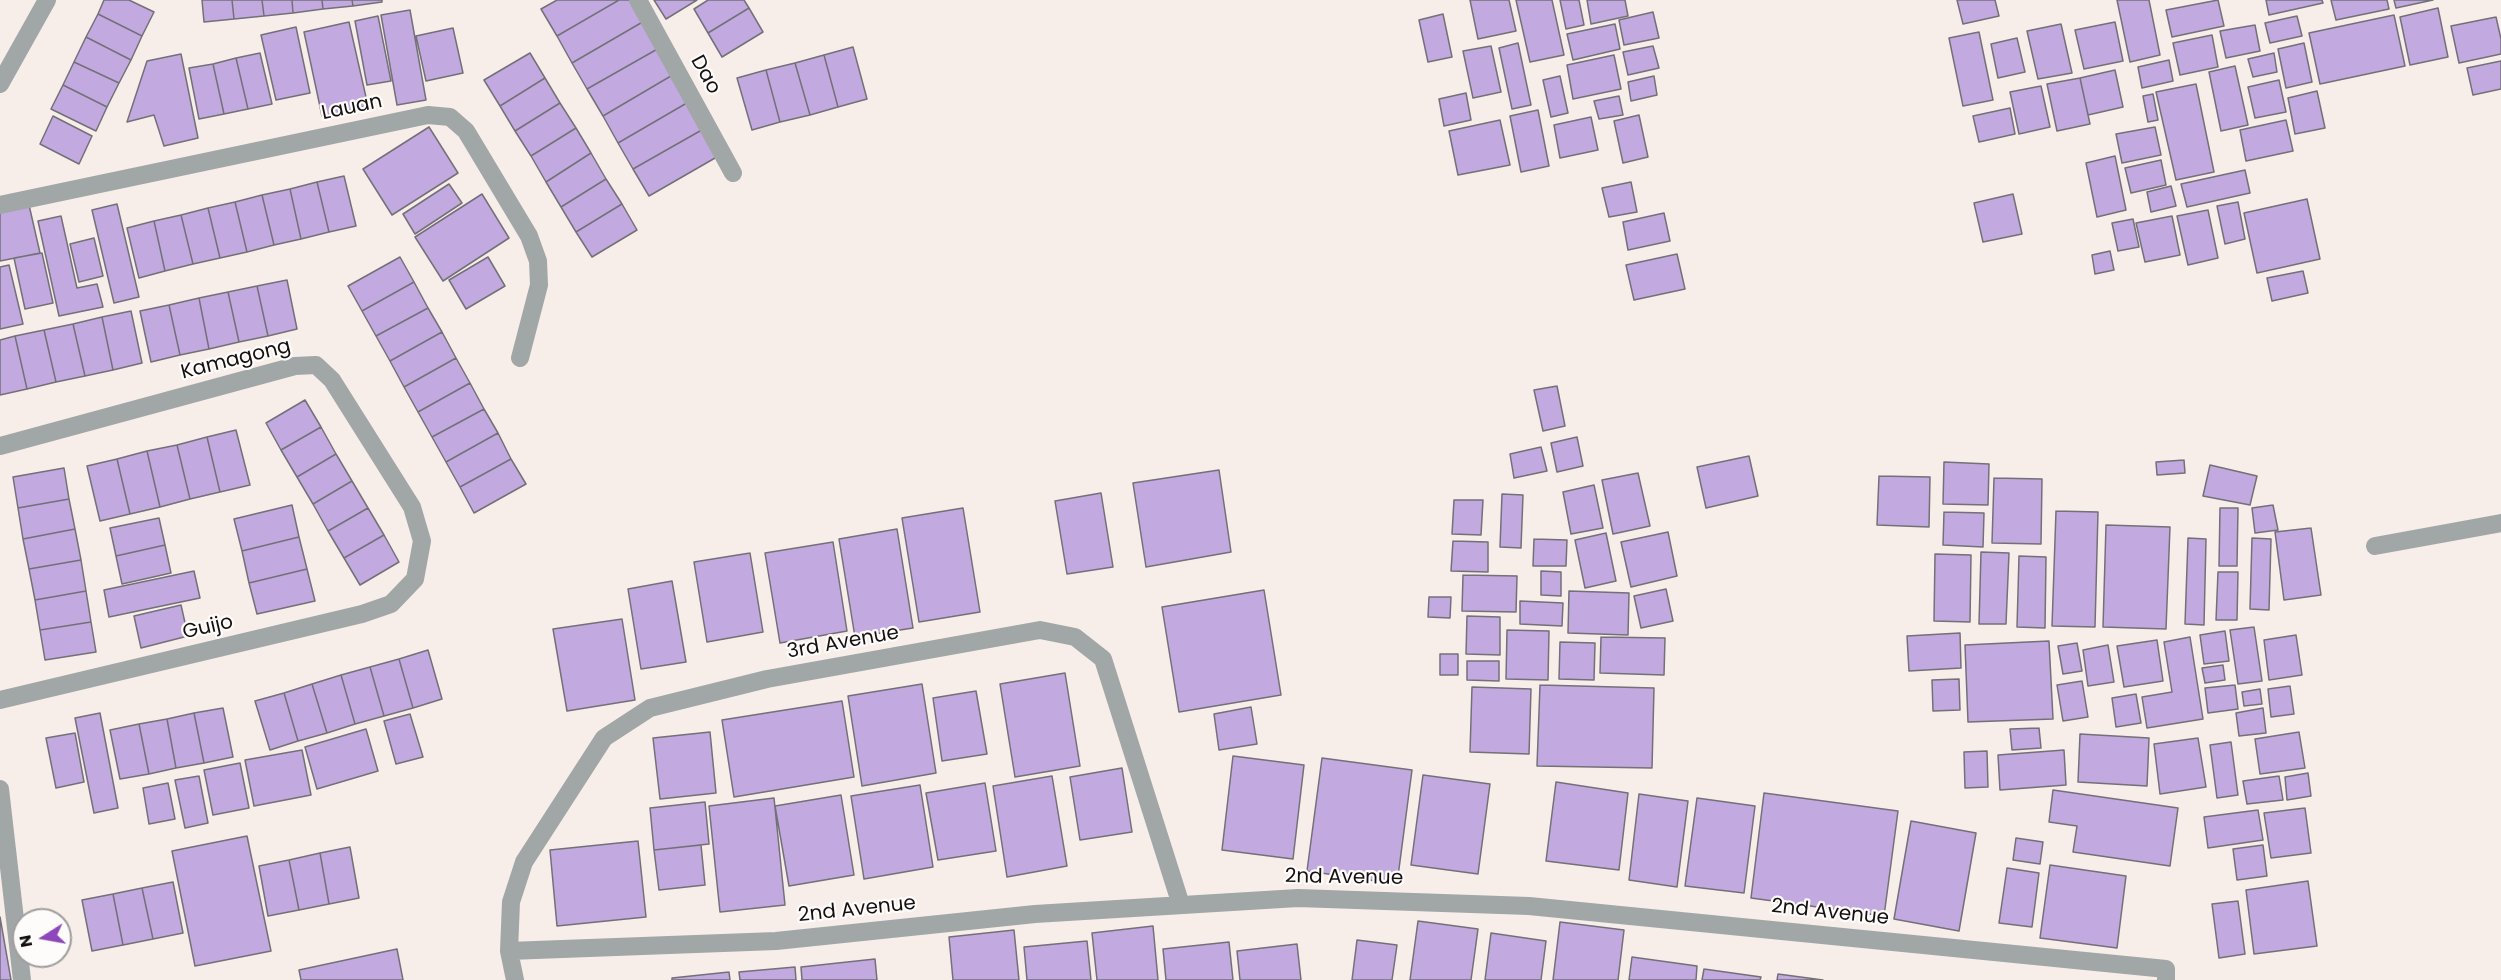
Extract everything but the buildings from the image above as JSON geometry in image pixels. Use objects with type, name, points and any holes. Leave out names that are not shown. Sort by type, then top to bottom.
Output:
[{"type":"street","points":[[0,84],[47,0]]},
{"type":"street","name":"Dao","points":[[638,0],[733,172]]},
{"type":"street","name":"Lauan","points":[[0,205],[428,116],[450,117],[466,131],[529,236],[538,261],[539,285],[520,358]]},
{"type":"street","name":"Kamagong","points":[[0,446],[295,366],[316,365],[332,380],[412,507],[422,541],[415,579]]},
{"type":"street","points":[[2375,546],[2501,523]]},
{"type":"street","name":"Guijo","points":[[0,700],[362,614],[391,604],[415,579]]},
{"type":"street","name":"3rd Avenue","points":[[515,980],[509,951],[511,902],[524,862],[604,738],[650,708],[767,680],[1040,630],[1075,637],[1103,659],[1180,905]]},
{"type":"street","points":[[0,789],[4,860],[22,980]]},
{"type":"street","name":"2nd Avenue","points":[[509,951],[776,941],[1035,914],[1298,898],[1529,906],[2166,969],[2166,980]]}]
